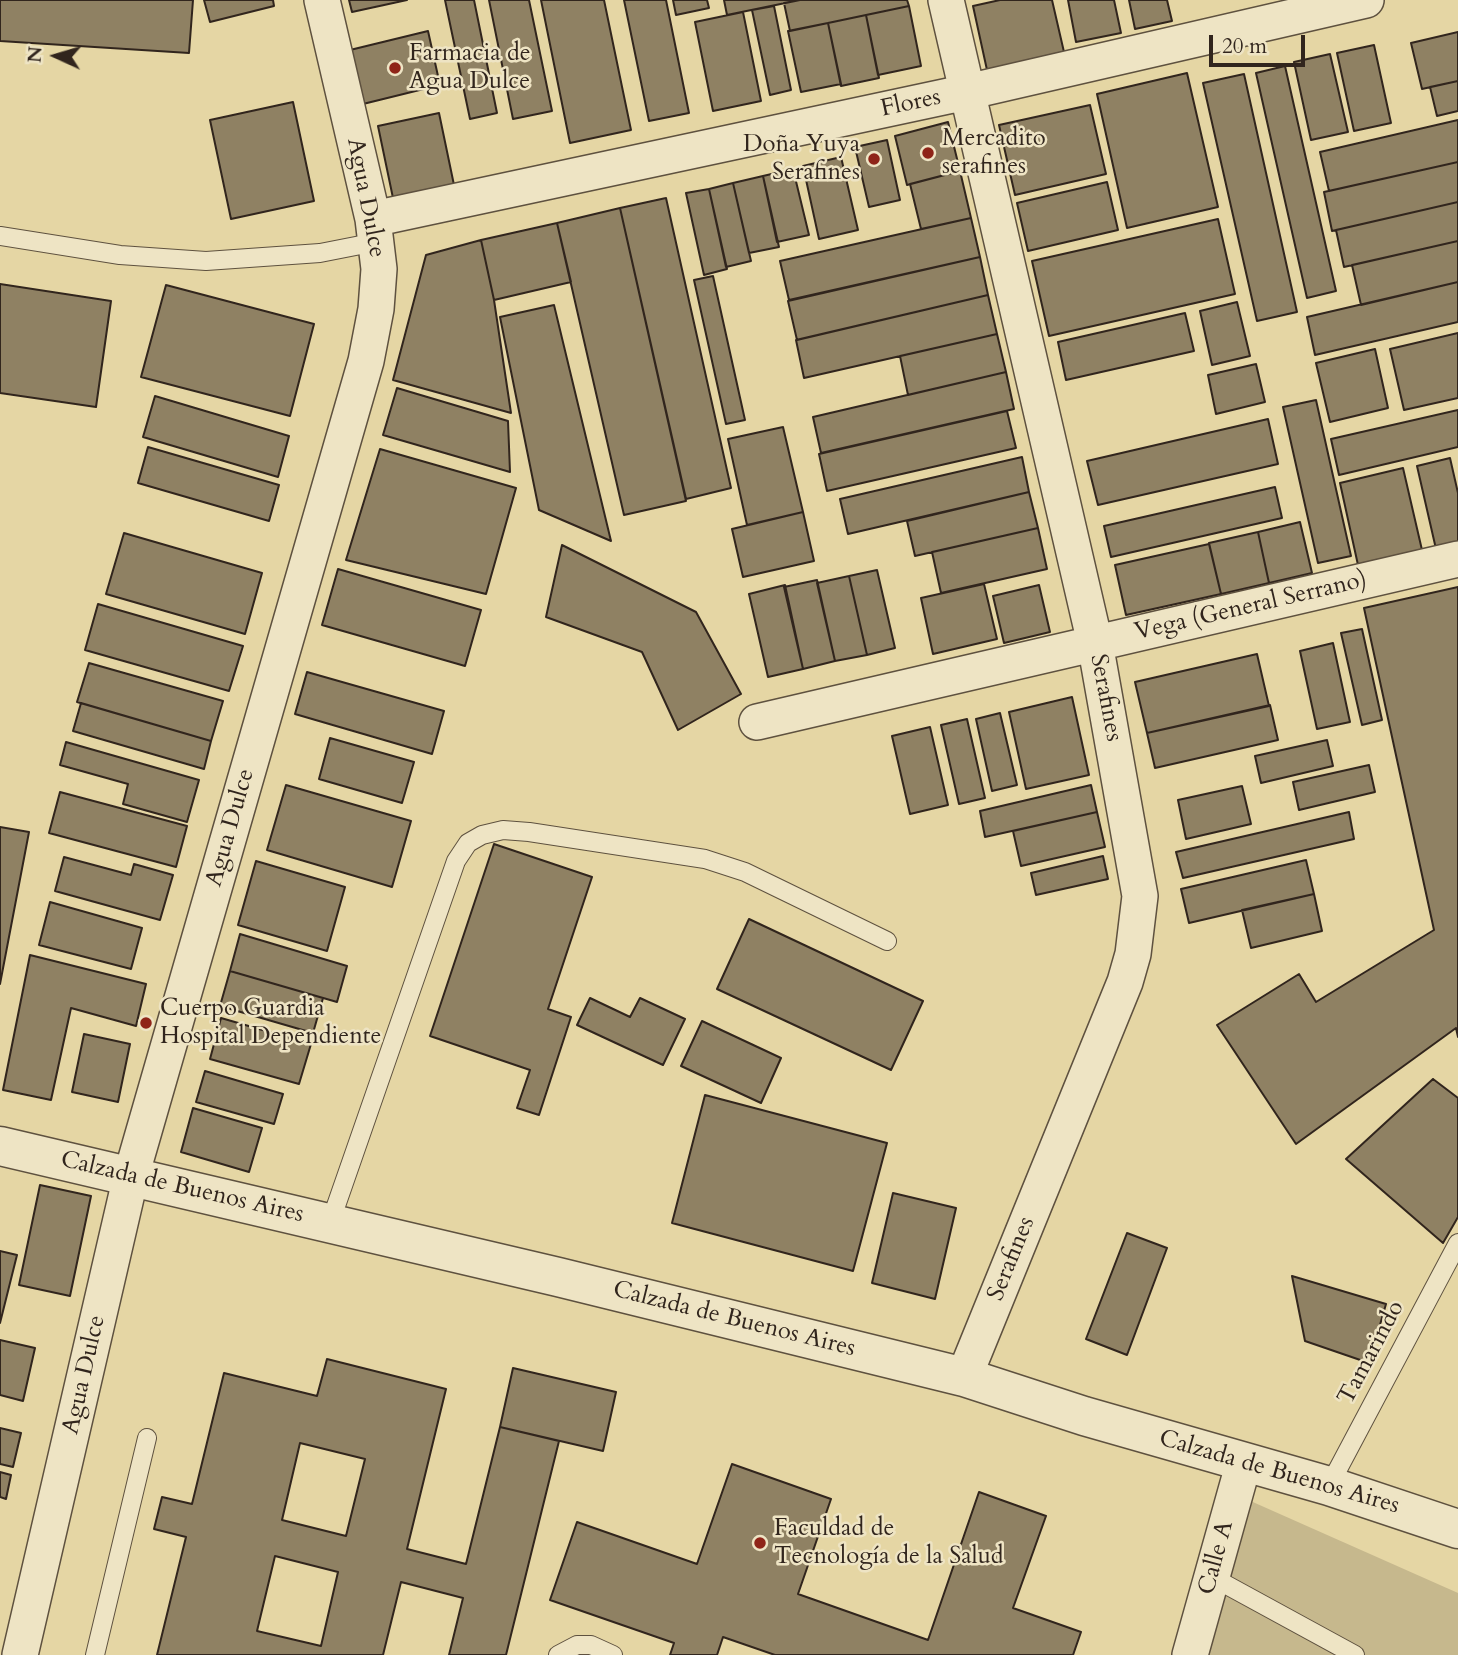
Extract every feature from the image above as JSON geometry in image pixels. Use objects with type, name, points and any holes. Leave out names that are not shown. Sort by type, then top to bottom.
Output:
[{"type":"street","name":"Agua Dulce","points":[[20,1655],[131,1176],[366,361],[376,309],[379,269],[374,231],[323,0]]},
{"type":"street","name":"Serafines","points":[[946,0],[1095,643],[1137,866],[1140,896],[1133,954],[1125,982],[964,1377]]},
{"type":"street","name":"Flores","points":[[374,231],[1366,0]]},
{"type":"street","name":"Vega (General Serrano)","points":[[757,722],[1458,559]]},
{"type":"street","name":"Calzada de Buenos Aires","points":[[0,1146],[964,1377],[1084,1416],[1329,1486],[1458,1529]]},
{"type":"street","name":"Calle A","points":[[1190,1655],[1244,1462]]},
{"type":"lane","points":[[0,236],[120,255],[206,261],[320,253],[374,231]]},
{"type":"lane","points":[[330,1223],[456,861],[468,843],[482,835],[503,830],[529,832],[705,859],[745,872],[887,941]]},
{"type":"lane","name":"Tamarindo","points":[[1329,1486],[1458,1243]]},
{"type":"lane","points":[[95,1655],[147,1438]]},
{"type":"lane","points":[[1212,1577],[1355,1655]]},
{"type":"lane","points":[[558,1655],[577,1645],[591,1645],[613,1655]]},
{"type":"shaded area","points":[[1246,1499],[1458,1593],[1458,1655],[1208,1655]]},
{"type":"building","points":[[0,0],[193,0],[189,53],[0,41]]},
{"type":"building","points":[[204,0],[273,0],[274,6],[210,22]]},
{"type":"building","points":[[349,0],[407,0],[352,12]]},
{"type":"building","points":[[445,0],[474,0],[497,113],[470,119]]},
{"type":"building","points":[[489,0],[529,0],[552,111],[513,119]]},
{"type":"building","points":[[541,0],[604,0],[631,130],[570,143]]},
{"type":"building","points":[[624,0],[666,0],[689,113],[649,121]]},
{"type":"building","points":[[673,0],[707,0],[709,8],[676,15]]},
{"type":"building","points":[[724,0],[800,0],[727,15]]},
{"type":"building","points":[[800,0],[907,0],[909,6],[790,31],[784,3]]},
{"type":"building","points":[[1000,0],[1052,0],[1064,52],[987,70],[973,6]]},
{"type":"building","points":[[1068,0],[1114,0],[1121,33],[1076,42]]},
{"type":"building","points":[[1129,0],[1167,0],[1172,21],[1135,29]]},
{"type":"building","points":[[774,6],[791,90],[770,95],[752,10]]},
{"type":"building","points":[[909,6],[921,66],[878,75],[866,15]]},
{"type":"building","points":[[743,12],[761,101],[713,111],[695,22]]},
{"type":"building","points":[[866,15],[879,78],[841,86],[828,23]]},
{"type":"building","points":[[828,23],[841,84],[801,92],[788,31]]},
{"type":"building","name":"Farmacia de Agua Dulce","points":[[428,31],[440,85],[363,104],[350,50]]},
{"type":"building","points":[[1458,32],[1458,81],[1422,89],[1411,43]]},
{"type":"building","points":[[1374,45],[1391,123],[1354,131],[1337,53]]},
{"type":"building","points":[[1330,54],[1348,132],[1311,140],[1294,62]]},
{"type":"building","points":[[1285,66],[1336,291],[1307,298],[1256,73]]},
{"type":"building","points":[[1187,73],[1218,207],[1127,228],[1097,94]]},
{"type":"building","points":[[1244,74],[1297,312],[1257,321],[1203,83]]},
{"type":"building","points":[[1458,81],[1458,111],[1437,116],[1430,87]]},
{"type":"building","points":[[293,102],[314,201],[231,219],[210,120]]},
{"type":"building","points":[[1090,105],[1106,174],[1015,195],[999,125]]},
{"type":"building","points":[[439,113],[454,185],[393,198],[378,126]]},
{"type":"building","points":[[1458,120],[1458,162],[1329,191],[1320,152]]},
{"type":"building","name":"Mercadito serafines","points":[[948,122],[960,171],[907,185],[895,136]]},
{"type":"building","points":[[887,140],[900,200],[869,207],[855,147]]},
{"type":"building","points":[[841,157],[858,230],[819,239],[803,166]]},
{"type":"building","points":[[1458,162],[1458,202],[1332,231],[1324,192]]},
{"type":"building","points":[[793,169],[809,235],[777,242],[763,176]]},
{"type":"building","points":[[960,171],[971,218],[921,229],[910,184]]},
{"type":"building","points":[[763,176],[779,247],[749,253],[733,183]]},
{"type":"building","points":[[1107,182],[1118,230],[1028,251],[1017,203]]},
{"type":"building","points":[[733,183],[751,261],[726,267],[709,189]]},
{"type":"building","points":[[709,189],[727,269],[704,275],[686,193]]},
{"type":"building","points":[[666,198],[731,488],[686,499],[620,208]]},
{"type":"building","points":[[1458,202],[1458,241],[1344,267],[1336,230]]},
{"type":"building","points":[[620,208],[686,501],[624,515],[557,223]]},
{"type":"building","points":[[971,218],[980,257],[789,300],[780,261]]},
{"type":"building","points":[[1218,219],[1235,294],[1049,336],[1032,261]]},
{"type":"building","points":[[557,223],[571,282],[494,300],[481,240]]},
{"type":"building","points":[[481,240],[494,300],[511,413],[393,380],[426,255]]},
{"type":"building","points":[[1458,241],[1458,282],[1361,305],[1352,265]]},
{"type":"building","points":[[980,257],[988,295],[797,340],[788,301]]},
{"type":"building","points":[[713,276],[745,420],[726,424],[694,280]]},
{"type":"building","points":[[1458,282],[1458,322],[1315,355],[1307,317]]},
{"type":"building","points":[[0,284],[111,301],[96,407],[0,393]]},
{"type":"building","points":[[166,285],[314,324],[290,416],[141,377]]},
{"type":"building","points":[[988,295],[997,334],[804,378],[796,340]]},
{"type":"building","points":[[1237,302],[1250,356],[1212,365],[1200,311]]},
{"type":"building","points":[[554,305],[611,541],[539,510],[500,317]]},
{"type":"building","points":[[1185,313],[1194,351],[1066,380],[1058,342]]},
{"type":"building","points":[[1458,333],[1458,398],[1404,410],[1390,349]]},
{"type":"building","points":[[997,334],[1006,372],[908,395],[900,356]]},
{"type":"building","points":[[1375,349],[1388,408],[1330,422],[1316,363]]},
{"type":"building","points":[[1256,364],[1265,402],[1216,414],[1208,375]]},
{"type":"building","points":[[1006,372],[1014,409],[821,453],[813,417]]},
{"type":"building","points":[[397,388],[508,421],[510,472],[383,435]]},
{"type":"building","points":[[155,396],[289,436],[278,477],[143,437]]},
{"type":"building","points":[[1316,400],[1351,556],[1318,563],[1283,407]]},
{"type":"building","points":[[1458,410],[1458,447],[1339,475],[1331,439]]},
{"type":"building","points":[[1007,411],[1016,448],[827,491],[819,454]]},
{"type":"building","points":[[1268,419],[1278,464],[1098,505],[1087,461]]},
{"type":"building","points":[[783,427],[803,512],[747,525],[728,439]]},
{"type":"building","points":[[148,447],[279,485],[269,521],[138,483]]},
{"type":"building","points":[[380,449],[516,488],[486,594],[346,560]]},
{"type":"building","points":[[1022,457],[1029,492],[848,534],[840,499]]},
{"type":"building","points":[[1450,458],[1458,493],[1458,544],[1436,549],[1417,466]]},
{"type":"building","points":[[1403,468],[1422,550],[1358,565],[1340,483]]},
{"type":"building","points":[[1275,487],[1282,518],[1111,557],[1104,526]]},
{"type":"building","points":[[1029,492],[1038,528],[915,556],[907,521]]},
{"type":"building","points":[[803,512],[814,561],[743,577],[732,529]]},
{"type":"building","points":[[1300,522],[1312,573],[1269,583],[1258,532]]},
{"type":"building","points":[[1038,528],[1047,569],[941,593],[932,552]]},
{"type":"building","points":[[1258,532],[1269,583],[1221,594],[1209,543]]},
{"type":"building","points":[[124,533],[262,573],[245,634],[106,594]]},
{"type":"building","points":[[1209,544],[1221,594],[1126,615],[1115,565]]},
{"type":"building","points":[[562,545],[696,612],[741,694],[678,730],[642,652],[546,617]]},
{"type":"building","points":[[338,569],[481,610],[465,666],[322,625]]},
{"type":"building","points":[[877,570],[895,648],[867,655],[849,576]]},
{"type":"building","points":[[849,576],[867,655],[835,661],[817,583]]},
{"type":"building","points":[[817,580],[835,661],[803,669],[784,587]]},
{"type":"building","points":[[984,584],[997,639],[933,654],[921,598]]},
{"type":"building","points":[[785,585],[803,669],[768,677],[749,594]]},
{"type":"building","points":[[1039,585],[1050,632],[1004,643],[993,596]]},
{"type":"building","points":[[1458,587],[1458,1037],[1456,1028],[1296,1144],[1217,1025],[1299,974],[1316,1002],[1434,930],[1364,608]]},
{"type":"building","points":[[98,604],[243,646],[229,691],[85,650]]},
{"type":"building","points":[[1362,629],[1382,720],[1362,725],[1341,633]]},
{"type":"building","points":[[1333,643],[1350,722],[1317,729],[1300,651]]},
{"type":"building","points":[[1257,654],[1269,706],[1147,733],[1135,682]]},
{"type":"building","points":[[89,663],[223,701],[211,741],[77,702]]},
{"type":"building","points":[[307,672],[444,711],[432,754],[295,714]]},
{"type":"building","points":[[1072,697],[1089,775],[1026,789],[1009,712]]},
{"type":"building","points":[[81,703],[211,741],[204,769],[73,731]]},
{"type":"building","points":[[1270,705],[1278,740],[1155,768],[1147,733]]},
{"type":"building","points":[[1000,713],[1017,785],[992,791],[976,719]]},
{"type":"building","points":[[967,719],[985,798],[959,804],[941,725]]},
{"type":"building","points":[[930,727],[948,805],[910,814],[892,736]]},
{"type":"building","points":[[330,738],[414,762],[402,803],[319,779]]},
{"type":"building","points":[[1327,740],[1333,766],[1261,783],[1255,756]]},
{"type":"building","points":[[66,742],[199,780],[187,822],[123,804],[128,784],[60,765]]},
{"type":"building","points":[[1369,765],[1375,792],[1299,810],[1293,782]]},
{"type":"building","points":[[286,785],[411,821],[392,887],[267,850]]},
{"type":"building","points":[[1091,785],[1097,812],[985,837],[980,811]]},
{"type":"building","points":[[1242,786],[1251,824],[1186,839],[1178,800]]},
{"type":"building","points":[[60,792],[187,826],[176,867],[49,833]]},
{"type":"building","points":[[1097,812],[1105,847],[1021,866],[1013,831]]},
{"type":"building","points":[[1349,812],[1354,839],[1183,878],[1176,852]]},
{"type":"building","points":[[0,827],[29,832],[0,984]]},
{"type":"building","points":[[494,844],[592,877],[548,1009],[571,1017],[539,1115],[517,1108],[530,1070],[430,1036]]},
{"type":"building","points":[[1103,856],[1108,879],[1036,895],[1031,873]]},
{"type":"building","points":[[64,857],[131,875],[134,864],[173,875],[160,920],[55,891]]},
{"type":"building","points":[[1306,860],[1314,894],[1189,923],[1181,889]]},
{"type":"building","points":[[256,861],[345,887],[327,951],[238,925]]},
{"type":"building","points":[[1314,894],[1322,931],[1251,948],[1242,910]]},
{"type":"building","points":[[50,902],[142,928],[131,969],[39,945]]},
{"type":"building","points":[[749,919],[923,1001],[891,1070],[717,989]]},
{"type":"building","points":[[240,934],[347,966],[337,1002],[230,971]]},
{"type":"building","points":[[30,955],[146,984],[136,1026],[71,1008],[51,1100],[3,1090]]},
{"type":"building","points":[[230,971],[323,998],[313,1033],[220,1006]]},
{"type":"building","points":[[590,998],[630,1017],[640,998],[685,1019],[663,1065],[577,1025]]},
{"type":"building","points":[[221,1018],[311,1044],[299,1084],[210,1059]]},
{"type":"building","points":[[702,1021],[781,1058],[761,1103],[681,1066]]},
{"type":"building","points":[[84,1034],[130,1044],[118,1102],[72,1092]]},
{"type":"building","points":[[205,1071],[283,1094],[274,1124],[196,1102]]},
{"type":"building","points":[[1433,1079],[1458,1098],[1458,1217],[1443,1243],[1346,1159]]},
{"type":"building","points":[[705,1095],[887,1143],[853,1271],[672,1223]]},
{"type":"building","points":[[193,1108],[262,1128],[249,1172],[181,1152]]},
{"type":"building","points":[[40,1185],[91,1196],[70,1296],[19,1285]]},
{"type":"building","points":[[893,1193],[956,1208],[935,1299],[872,1283]]},
{"type":"building","points":[[1127,1233],[1167,1248],[1127,1355],[1086,1339]]},
{"type":"building","points":[[0,1251],[17,1255],[0,1323]]},
{"type":"building","points":[[1292,1276],[1386,1304],[1369,1363],[1305,1341]]},
{"type":"building","points":[[0,1340],[35,1348],[23,1401],[0,1395]]},
{"type":"building","points":[[327,1359],[446,1389],[407,1549],[466,1564],[500,1427],[559,1441],[506,1655],[449,1655],[463,1598],[401,1582],[383,1655],[157,1655],[186,1537],[154,1529],[162,1497],[192,1504],[224,1373],[317,1396]],"holes":[[[300,1443],[365,1459],[346,1536],[282,1520]],[[275,1556],[338,1572],[321,1646],[257,1631]]]},
{"type":"building","points":[[513,1368],[616,1392],[603,1451],[500,1427]]},
{"type":"building","points":[[0,1428],[21,1433],[13,1467],[0,1464]]},
{"type":"building","name":"Faculdad de Tecnología de la Salud","points":[[732,1464],[831,1499],[798,1594],[928,1640],[979,1492],[1046,1516],[1013,1608],[1081,1632],[1073,1655],[775,1655],[723,1637],[717,1655],[670,1655],[674,1643],[550,1600],[577,1522],[697,1564]]},
{"type":"building","points":[[0,1472],[11,1475],[6,1499],[0,1497]]},
{"type":"place","name":"Farmacia de Agua Dulce","points":[[395,68]]},
{"type":"place","name":"Mercadito serafines","points":[[928,153]]},
{"type":"place","name":"Doña Yuya Serafines","points":[[874,159]]},
{"type":"place","name":"Cuerpo Guardia Hospital Dependiente","points":[[146,1023]]},
{"type":"place","name":"Faculdad de Tecnología de la Salud","points":[[760,1543]]}]
